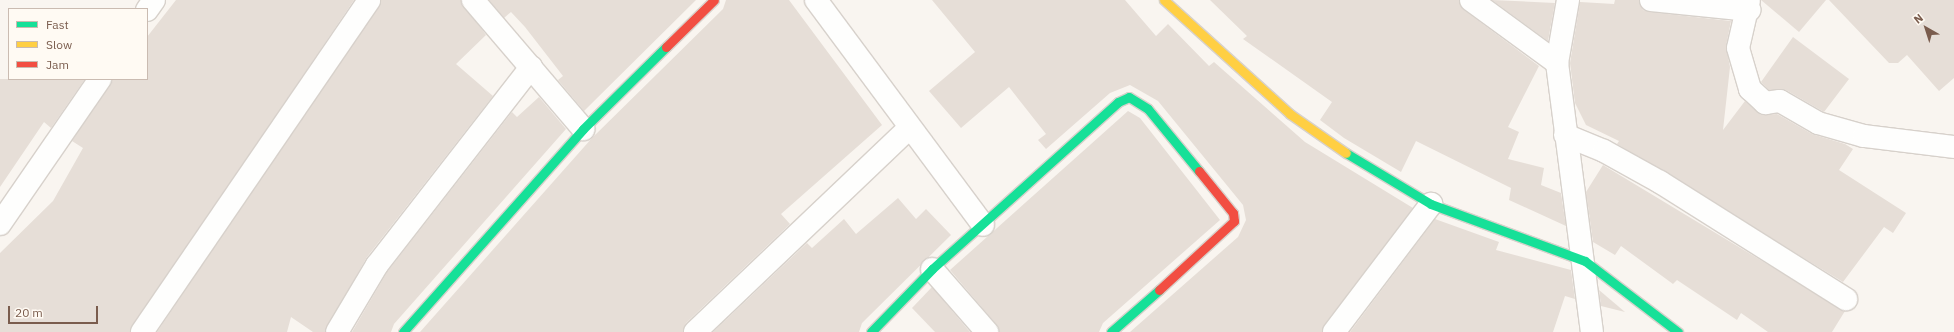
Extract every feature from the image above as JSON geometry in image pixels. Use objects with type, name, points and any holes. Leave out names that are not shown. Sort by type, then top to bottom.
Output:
[{"type":"street","points":[[148,9],[154,0]]},
{"type":"street","points":[[142,332],[369,0]]},
{"type":"street","points":[[473,0],[583,129]]},
{"type":"street","points":[[403,332],[583,129],[714,0]]},
{"type":"street","points":[[816,0],[909,128],[983,225]]},
{"type":"street","points":[[1164,0],[1290,114],[1378,175],[1431,204],[1584,261],[1678,332]]},
{"type":"street","points":[[1471,0],[1557,63]]},
{"type":"street","points":[[1568,0],[1557,63],[1565,135],[1584,261],[1592,332]]},
{"type":"street","points":[[1651,0],[1749,5],[1738,48],[1750,89],[1765,104],[1780,101],[1818,123],[1864,136],[1954,147]]},
{"type":"street","points":[[336,332],[377,266],[531,67]]},
{"type":"street","points":[[0,224],[99,80]]},
{"type":"street","points":[[871,332],[932,269],[983,225],[1118,102],[1129,97],[1148,109],[1233,213],[1234,221],[1230,228],[1111,332]]},
{"type":"street","points":[[695,332],[909,128]]},
{"type":"street","points":[[1565,135],[1604,151],[1660,182],[1846,299]]},
{"type":"street","points":[[1338,331],[1431,204]]},
{"type":"street","points":[[932,269],[986,332]]},
{"type":"building","points":[[176,0],[354,0],[130,332],[0,332],[0,253],[53,201],[83,148],[72,141],[111,80],[148,80],[148,36]]},
{"type":"building","points":[[381,0],[461,0],[486,35],[456,64],[493,96],[367,257],[325,332],[313,332],[291,317],[287,332],[157,332]]},
{"type":"building","points":[[489,0],[696,0],[584,111],[558,80],[563,76],[525,27],[511,12],[504,18]]},
{"type":"building","points":[[726,0],[789,0],[882,125],[781,214],[790,224],[686,323],[683,332],[420,332],[592,138],[723,9]]},
{"type":"building","points":[[932,0],[1125,0],[1156,36],[1168,24],[1209,66],[1214,62],[1305,142],[1413,208],[1322,332],[1130,332],[1238,237],[1246,220],[1243,205],[1158,101],[1130,85],[1110,93],[1046,149],[1038,140],[1046,134],[1009,87],[961,128],[929,91],[975,52]]},
{"type":"building","points":[[1210,0],[1459,0],[1464,10],[1539,66],[1508,127],[1519,132],[1508,159],[1544,168],[1541,185],[1561,193],[1566,226],[1509,200],[1511,188],[1416,141],[1401,172],[1344,138],[1320,120],[1332,102],[1243,39],[1247,36]]},
{"type":"building","points":[[1492,0],[1555,3],[1548,41]]},
{"type":"building","points":[[1615,0],[1639,0],[1643,10],[1650,12],[1731,21],[1726,46],[1730,67],[1723,130],[1745,101],[1761,115],[1777,114],[1812,134],[1845,144],[1853,149],[1839,170],[1906,213],[1893,233],[1884,227],[1843,282],[1617,144],[1619,141],[1586,125],[1575,103],[1570,63],[1580,2],[1614,4]]},
{"type":"building","points":[[1761,0],[1826,0],[1799,32]]},
{"type":"building","points":[[1829,0],[1954,0],[1954,78],[1939,91],[1907,55],[1898,63],[1889,63]]},
{"type":"building","points":[[1793,37],[1849,79],[1824,112],[1786,90],[1769,90],[1761,82]]},
{"type":"building","points":[[0,79],[84,80],[51,128],[44,122],[0,187]]},
{"type":"building","points":[[539,97],[566,129],[394,324],[391,332],[352,332],[387,272],[512,112],[517,117]]},
{"type":"building","points":[[1128,111],[1140,118],[1220,220],[1103,323],[1099,332],[999,332],[996,324],[950,270]]},
{"type":"building","points":[[1603,165],[1845,311],[1832,332],[1768,332],[1741,313],[1737,320],[1677,280],[1673,284],[1621,246],[1615,255],[1593,242],[1586,192]]},
{"type":"building","points":[[898,198],[916,219],[926,209],[951,235],[862,323],[859,332],[713,332],[807,243],[812,248],[844,219],[856,234]]},
{"type":"building","points":[[1435,219],[1499,242],[1496,250],[1571,270],[1575,299],[1565,296],[1553,332],[1350,332]]},
{"type":"building","points":[[932,287],[970,332],[935,332],[912,308]]},
{"type":"building","points":[[1599,290],[1625,312],[1601,306]]},
{"type":"traffic: fast","points":[[403,332],[583,129],[666,47]]},
{"type":"traffic: fast","points":[[871,332],[932,269],[1118,102],[1129,97],[1148,109],[1199,171]]},
{"type":"traffic: fast","points":[[1346,153],[1431,204],[1585,261],[1678,332]]},
{"type":"traffic: fast","points":[[1111,332],[1159,290]]},
{"type":"traffic: slow","points":[[1164,0],[1290,114],[1346,153]]},
{"type":"traffic: jam","points":[[666,47],[714,0]]},
{"type":"traffic: jam","points":[[1159,290],[1234,221],[1233,213],[1199,171]]}]
